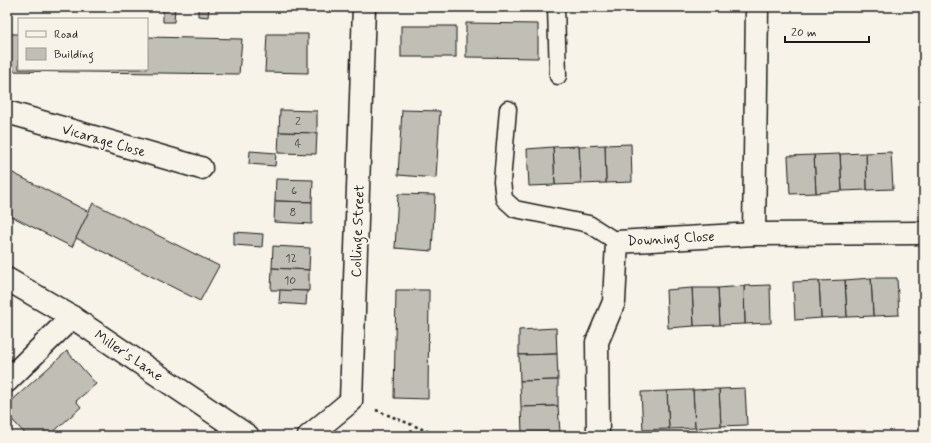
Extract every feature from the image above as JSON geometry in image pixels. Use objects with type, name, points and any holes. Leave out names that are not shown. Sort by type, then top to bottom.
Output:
[{"type":"street","name":"Collinge Street","points":[[351,401],[364,7]]},
{"type":"street","points":[[754,234],[757,7]]},
{"type":"street","name":"Vicarage Close","points":[[7,112],[201,168]]},
{"type":"street","name":"Downing Close","points":[[598,436],[597,342],[614,302],[617,242],[754,234],[924,233]]},
{"type":"street","name":"Miller's Lane","points":[[7,279],[72,317],[248,436]]},
{"type":"street","points":[[7,381],[72,317]]},
{"type":"street","points":[[310,436],[351,401]]},
{"type":"lane","points":[[556,7],[558,76]]},
{"type":"lane","points":[[508,109],[502,181],[504,199],[516,209],[589,224],[617,242]]},
{"type":"path","points":[[351,401],[381,411],[439,436]]},
{"type":"building","points":[[163,7],[175,7],[174,22],[163,22]]},
{"type":"building","points":[[198,7],[209,7],[208,17],[198,16]]},
{"type":"building","points":[[466,23],[538,24],[538,58],[466,57]]},
{"type":"building","points":[[401,26],[456,26],[456,57],[401,57]]},
{"type":"building","points":[[7,34],[18,34],[18,70],[148,70],[148,37],[242,39],[239,74],[7,71]]},
{"type":"building","points":[[267,34],[308,34],[308,73],[265,72]]},
{"type":"building","points":[[280,110],[317,111],[317,133],[279,132]]},
{"type":"building","points":[[402,110],[440,111],[436,178],[398,175]]},
{"type":"building","points":[[279,132],[317,133],[316,154],[278,153]]},
{"type":"building","points":[[631,144],[632,182],[606,183],[605,145]]},
{"type":"building","points":[[605,145],[606,183],[581,184],[579,146]]},
{"type":"building","points":[[579,146],[581,184],[555,185],[553,147]]},
{"type":"building","points":[[553,147],[555,185],[529,186],[527,149]]},
{"type":"building","points":[[250,151],[276,153],[275,166],[249,164]]},
{"type":"building","points":[[891,152],[893,189],[867,190],[866,153]]},
{"type":"building","points":[[866,153],[867,190],[842,191],[840,154]]},
{"type":"building","points":[[840,154],[842,191],[816,193],[814,155]]},
{"type":"building","points":[[814,155],[816,193],[790,194],[788,156]]},
{"type":"building","points":[[7,170],[89,212],[72,247],[7,214]]},
{"type":"building","points":[[276,179],[313,180],[312,202],[275,201]]},
{"type":"building","points":[[398,194],[435,195],[432,251],[395,248]]},
{"type":"building","points":[[275,201],[312,202],[312,224],[274,222]]},
{"type":"building","points":[[93,203],[219,266],[200,301],[76,238]]},
{"type":"building","points":[[234,232],[263,234],[262,247],[234,245]]},
{"type":"building","points":[[273,246],[310,248],[309,270],[272,268]]},
{"type":"building","points":[[272,268],[309,270],[309,291],[271,290]]},
{"type":"building","points":[[871,278],[897,278],[899,315],[873,316]]},
{"type":"building","points":[[871,278],[873,316],[847,317],[845,280]]},
{"type":"building","points":[[845,280],[847,317],[821,318],[819,281]]},
{"type":"building","points":[[819,281],[821,318],[795,320],[793,282]]},
{"type":"building","points":[[770,285],[771,323],[745,324],[744,286]]},
{"type":"building","points":[[744,286],[745,324],[720,325],[718,288]]},
{"type":"building","points":[[692,288],[718,288],[720,325],[694,326]]},
{"type":"building","points":[[692,288],[694,326],[668,328],[666,290]]},
{"type":"building","points":[[280,290],[307,291],[306,305],[279,303]]},
{"type":"building","points":[[396,290],[429,290],[428,399],[394,398]]},
{"type":"building","points":[[556,328],[557,354],[519,355],[519,330]]},
{"type":"building","points":[[67,351],[96,384],[76,401],[81,407],[49,436],[27,436],[7,414],[7,405]]},
{"type":"building","points":[[557,354],[558,380],[520,381],[519,355]]},
{"type":"building","points":[[558,380],[558,406],[521,407],[520,381]]},
{"type":"building","points":[[745,388],[747,425],[721,426],[719,389]]},
{"type":"building","points":[[719,389],[721,426],[695,428],[693,390]]},
{"type":"building","points":[[693,390],[695,428],[669,429],[667,391]]},
{"type":"building","points":[[667,391],[669,429],[643,430],[641,392]]},
{"type":"building","points":[[558,406],[560,432],[522,433],[521,407]]}]
